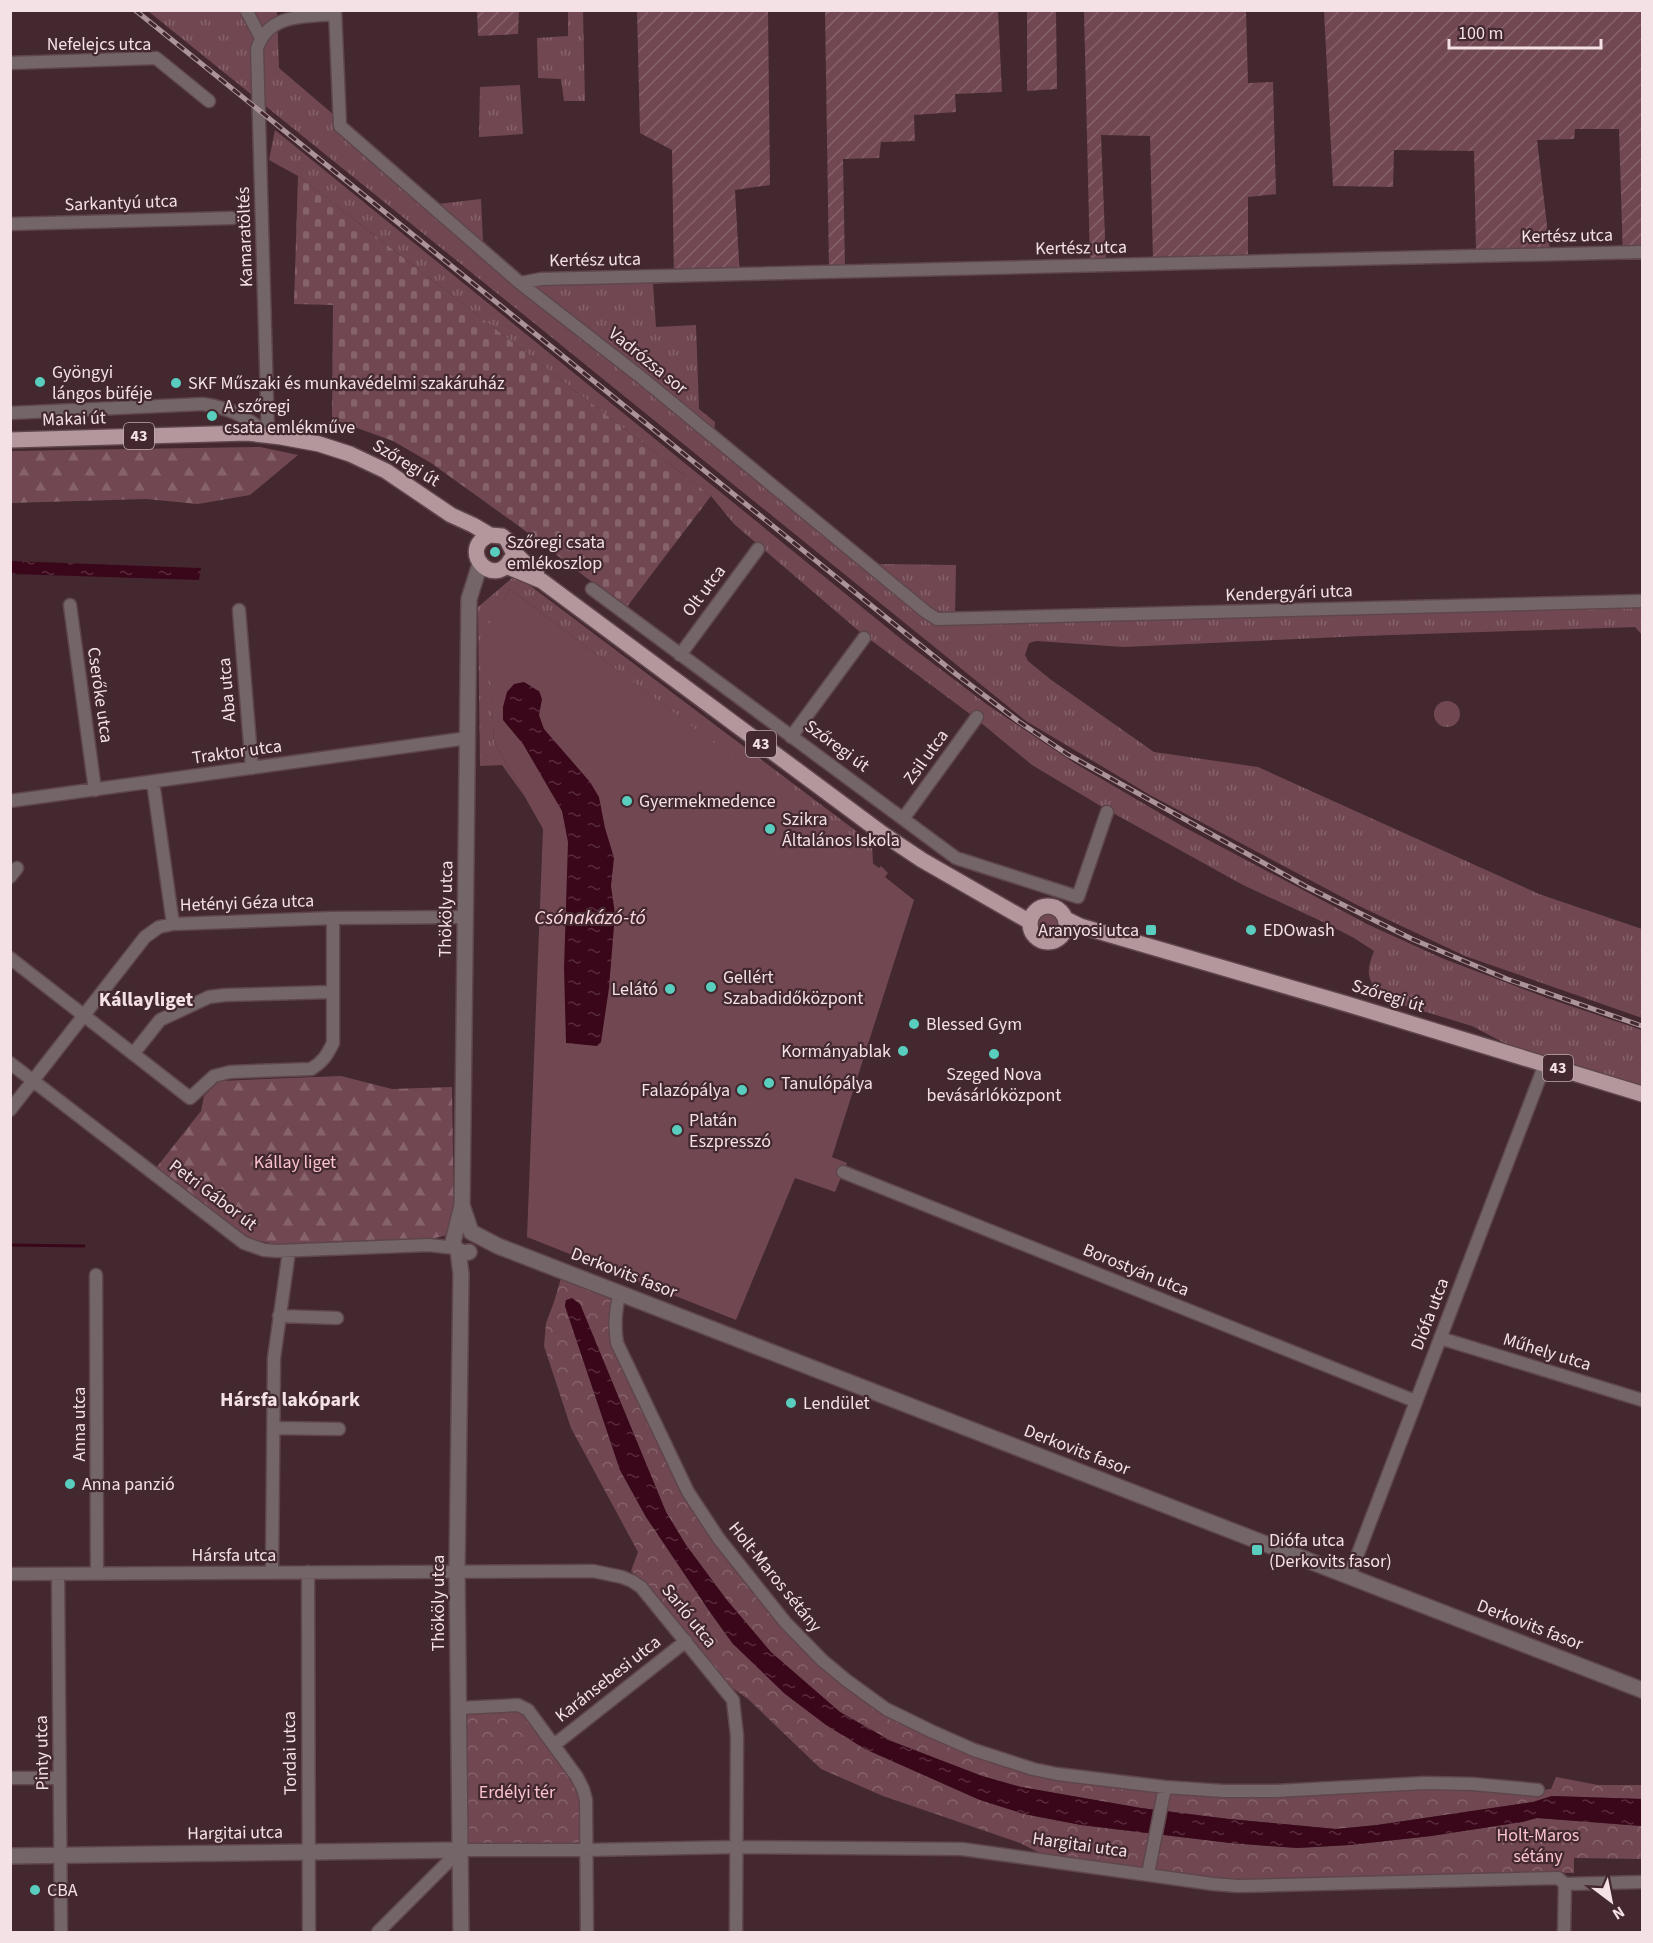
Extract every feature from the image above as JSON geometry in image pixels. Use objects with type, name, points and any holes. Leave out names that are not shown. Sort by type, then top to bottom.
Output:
[{"type":"main road","name":"Makai út","points":[[10,440],[247,433],[268,435]]},
{"type":"main road","name":"Szőregi út","points":[[268,435],[319,444],[350,454],[406,483],[451,515],[490,535],[507,540],[512,550],[542,581],[883,834],[922,860],[987,895],[1013,913],[1032,916],[1044,906],[1055,907],[1064,914],[1066,919],[1080,926],[1642,1094]]},
{"type":"main road","name":"Szőregi út","points":[[451,515],[478,546]]},
{"type":"main road","points":[[490,535],[485,537],[478,546],[477,555],[493,567],[511,559],[512,550]]},
{"type":"main road","name":"Szőregi út","points":[[493,567],[542,581]]},
{"type":"main road","name":"Szőregi út","points":[[1032,916],[1032,933],[1041,941],[1053,942],[1063,936],[1122,938]]},
{"type":"main road","points":[[1063,936],[1067,925],[1066,919]]},
{"type":"street","points":[[246,10],[261,38],[272,26],[284,20],[335,12]]},
{"type":"street","name":"Vadrózsa sor","points":[[335,12],[340,126],[520,283],[642,378],[937,619]]},
{"type":"street","name":"Kamaratöltés","points":[[261,38],[257,49],[268,435]]},
{"type":"street","name":"Nefelejcs utca","points":[[10,63],[156,58],[209,101]]},
{"type":"street","name":"Sarkantyú utca","points":[[10,224],[232,218]]},
{"type":"street","name":"Kertész utca","points":[[520,283],[540,279],[1642,252]]},
{"type":"street","name":"Makai út","points":[[10,413],[203,404],[237,412],[268,435]]},
{"type":"street","name":"Olt utca","points":[[680,655],[758,549]]},
{"type":"street","name":"Thököly utca","points":[[461,1932],[457,1571],[461,1274],[464,1242],[462,1205],[470,613],[468,599],[493,567]]},
{"type":"street","name":"Szőregi út","points":[[592,589],[956,858],[1078,897],[1107,812]]},
{"type":"street","name":"Kendergyári utca","points":[[937,619],[1642,601]]},
{"type":"street","name":"Cserőke utca","points":[[70,605],[95,790]]},
{"type":"street","name":"Aba utca","points":[[238,610],[252,768]]},
{"type":"street","points":[[790,736],[864,638]]},
{"type":"street","name":"Zsil utca","points":[[903,819],[978,717]]},
{"type":"street","name":"Traktor utca","points":[[10,801],[468,738]]},
{"type":"street","points":[[153,782],[173,924]]},
{"type":"street","name":"Hetényi Géza utca","points":[[10,1110],[145,937],[159,927],[173,924],[333,918],[465,917]]},
{"type":"street","points":[[10,958],[190,1098],[214,1077],[230,1072],[311,1068],[327,1056],[333,1043],[333,918]]},
{"type":"street","points":[[133,1054],[160,1020],[209,997],[332,992]]},
{"type":"street","name":"Petri Gábor út","points":[[10,1063],[244,1243],[264,1250],[289,1251],[464,1242]]},
{"type":"street","name":"Diófa utca","points":[[1349,1577],[1545,1064]]},
{"type":"street","name":"Borostyán utca","points":[[843,1172],[1415,1401]]},
{"type":"street","name":"Derkovits fasor","points":[[464,1242],[498,1246],[620,1292],[1642,1690]]},
{"type":"street","points":[[272,1572],[274,1358],[289,1251]]},
{"type":"street","name":"Anna utca","points":[[96,1275],[97,1574]]},
{"type":"street","name":"Holt-Maros sétány","points":[[620,1292],[615,1309],[617,1343],[688,1492],[718,1539],[785,1622],[822,1660],[886,1708],[974,1750],[1004,1761],[1057,1774],[1223,1791],[1425,1783],[1473,1784],[1538,1790]]},
{"type":"street","points":[[279,1316],[337,1318]]},
{"type":"street","name":"Műhely utca","points":[[1440,1338],[1642,1400]]},
{"type":"street","points":[[274,1428],[339,1429]]},
{"type":"street","name":"Hársfa utca","points":[[10,1574],[457,1571]]},
{"type":"street","name":"Sarló utca","points":[[457,1571],[593,1571],[632,1581],[646,1592],[733,1700],[737,1737],[736,1932]]},
{"type":"street","name":"Tordai utca","points":[[308,1572],[309,1932]]},
{"type":"street","name":"Pinty utca","points":[[58,1574],[61,1932]]},
{"type":"street","name":"Karánsebesi utca","points":[[554,1745],[686,1641]]},
{"type":"street","points":[[459,1708],[518,1705],[528,1710],[577,1777],[586,1800],[587,1932]]},
{"type":"street","points":[[10,1778],[60,1778]]},
{"type":"street","points":[[1148,1874],[1165,1786]]},
{"type":"street","name":"Hargitai utca","points":[[586,1850],[736,1847],[962,1849],[1238,1886],[1558,1878],[1565,1884],[1642,1882]]},
{"type":"street","points":[[378,1932],[460,1850],[586,1850]]},
{"type":"street","name":"Hargitai utca","points":[[10,1856],[460,1850]]},
{"type":"street","points":[[1564,1932],[1565,1884]]},
{"type":"green space","points":[[148,11],[277,11],[279,68],[438,204],[481,199],[483,241],[522,275],[528,277],[673,272],[674,282],[653,284],[656,327],[696,325],[699,409],[715,422],[714,434],[879,564],[956,565],[955,615],[1642,596],[1642,635],[1635,627],[1124,647],[1036,641],[1029,643],[1025,655],[1028,661],[1050,679],[1154,752],[1258,767],[1539,894],[1642,929],[1642,1018],[1465,956],[1357,905],[1150,795],[1026,721]]},
{"type":"green space","points":[[477,11],[519,11],[518,34],[478,36]]},
{"type":"green space","points":[[568,11],[583,11],[585,101],[564,101],[561,79],[538,78],[537,38],[568,36]]},
{"type":"green space","points":[[637,11],[768,11],[770,185],[735,190],[740,279],[674,282],[672,150],[640,133]]},
{"type":"green space","points":[[825,11],[998,11],[1002,92],[955,94],[956,112],[914,115],[915,141],[881,142],[879,158],[843,159],[845,269],[829,270]]},
{"type":"green space","points":[[1027,11],[1056,11],[1057,89],[1027,91]]},
{"type":"green space","points":[[1084,11],[1246,11],[1248,83],[1273,82],[1276,194],[1248,197],[1248,259],[1153,261],[1150,136],[1101,135],[1106,262],[1090,263]]},
{"type":"green space","points":[[1324,11],[1642,11],[1642,260],[1623,260],[1619,129],[1575,129],[1574,139],[1537,140],[1550,251],[1476,252],[1474,151],[1394,150],[1393,187],[1333,186]]},
{"type":"green space","points":[[520,85],[523,134],[479,137],[480,87]]},
{"type":"green space","points":[[275,130],[906,643],[989,706],[1076,764],[1182,826],[1369,925],[1444,959],[1547,998],[1642,1030],[1642,1085],[1510,1046],[1472,1026],[1390,1001],[1377,990],[1370,979],[1369,967],[1374,951],[1321,921],[1243,885],[1032,765],[974,717],[860,632],[734,524],[711,496],[298,176],[269,160]]},
{"type":"green space","points":[[298,176],[711,496],[626,608],[431,463],[393,441],[332,419],[333,305],[294,304]]},
{"type":"green space","points":[[260,447],[298,455],[250,495],[198,504],[146,499],[11,503],[11,451]]},
{"type":"green space","points":[[512,578],[524,581],[872,843],[873,864],[510,589],[488,628],[494,742],[525,797],[502,765],[480,766],[478,607]]},
{"type":"green space","name":"Gellért Szabadidőközpont","points":[[510,589],[879,868],[881,866],[888,873],[885,877],[914,900],[832,1157],[847,1163],[835,1192],[795,1178],[736,1320],[527,1237],[543,829],[494,742],[487,628]]},
{"type":"green space","points":[[1447,701],[1456,705],[1460,714],[1456,723],[1447,727],[1438,723],[1434,714],[1438,705]]},
{"type":"green space","points":[[1048,912],[1056,915],[1059,923],[1056,931],[1048,934],[1040,931],[1037,923],[1040,915]]},
{"type":"green space","name":"Kállay liget","points":[[341,1076],[392,1089],[452,1087],[454,1227],[447,1235],[427,1240],[285,1246],[250,1239],[156,1168],[201,1111],[204,1096],[219,1081]]},
{"type":"green space","name":"Holt-Maros sétány","points":[[563,1271],[620,1292],[614,1328],[688,1492],[794,1633],[886,1709],[1004,1760],[1165,1787],[1425,1783],[1543,1790],[1551,1789],[1556,1777],[1598,1785],[1642,1785],[1642,1799],[1552,1796],[1533,1802],[1336,1829],[1141,1808],[1021,1787],[982,1776],[891,1741],[840,1712],[771,1653],[726,1599],[686,1545],[666,1512],[580,1304],[566,1300],[565,1306],[620,1470],[646,1517],[733,1644],[865,1749],[980,1800],[1024,1814],[1081,1825],[1230,1843],[1297,1848],[1431,1836],[1537,1818],[1642,1826],[1642,1859],[1574,1858],[1574,1873],[1523,1872],[1494,1877],[1229,1881],[1046,1856],[1020,1843],[883,1796],[821,1769],[748,1699],[728,1685],[656,1594],[631,1571],[638,1552],[571,1428],[544,1346],[546,1323]]},
{"type":"green space","name":"Erdélyi tér","points":[[518,1705],[577,1777],[586,1850],[460,1850],[459,1708]]},
{"type":"water","points":[[11,561],[201,568],[199,580],[11,574]]},
{"type":"water","name":"Csónakázó-tó","points":[[524,682],[539,691],[542,699],[539,715],[544,729],[590,782],[599,797],[614,858],[611,886],[615,914],[609,988],[601,1042],[597,1046],[566,1043],[564,968],[568,842],[562,811],[523,744],[503,720],[503,707],[507,692],[514,684]]},
{"type":"water","points":[[572,1298],[580,1304],[666,1512],[686,1545],[726,1599],[771,1652],[840,1712],[891,1741],[982,1776],[1021,1787],[1141,1808],[1229,1819],[1336,1829],[1533,1802],[1552,1796],[1642,1799],[1642,1826],[1537,1818],[1431,1836],[1350,1845],[1297,1848],[1230,1843],[1081,1825],[1024,1814],[980,1800],[865,1749],[826,1725],[785,1694],[733,1644],[646,1517],[620,1470],[565,1306],[566,1300]]},
{"type":"waterway","points":[[10,1245],[84,1246]]},
{"type":"railway","points":[[135,10],[956,674],[1018,721],[1067,754],[1305,886],[1412,939],[1507,979],[1642,1026]]},
{"type":"place","name":"Gyöngyi lángos büféje","points":[[40,382]]},
{"type":"place","name":"SKF Műszaki és munkavédelmi szakáruház","points":[[176,383]]},
{"type":"place","name":"A szőregi csata emlékműve","points":[[212,416]]},
{"type":"place","name":"Szőregi csata emlékoszlop","points":[[495,552]]},
{"type":"place","name":"Gyermekmedence","points":[[627,801]]},
{"type":"place","name":"Szikra Általános Iskola","points":[[770,829]]},
{"type":"place","name":"Aranyosi utca","points":[[1151,930]]},
{"type":"place","name":"EDOwash","points":[[1251,930]]},
{"type":"place","name":"Gellért Szabadidőközpont","points":[[711,987]]},
{"type":"place","name":"Lelátó","points":[[670,989]]},
{"type":"place","name":"Blessed Gym","points":[[914,1024]]},
{"type":"place","name":"Kormányablak","points":[[903,1051]]},
{"type":"place","name":"Szeged Nova bevásárlóközpont","points":[[994,1054]]},
{"type":"place","name":"Tanulópálya","points":[[769,1083]]},
{"type":"place","name":"Falazópálya","points":[[742,1090]]},
{"type":"place","name":"Platán Eszpresszó","points":[[677,1130]]},
{"type":"place","name":"Lendület","points":[[791,1403]]},
{"type":"place","name":"Anna panzió","points":[[70,1484]]},
{"type":"place","name":"Diófa utca (Derkovits fasor)","points":[[1257,1550]]},
{"type":"place","name":"CBA","points":[[35,1890]]},
{"type":"district","name":"Kállayliget","points":[[146,1000]]},
{"type":"district","name":"Hársfa lakópark","points":[[290,1400]]}]
